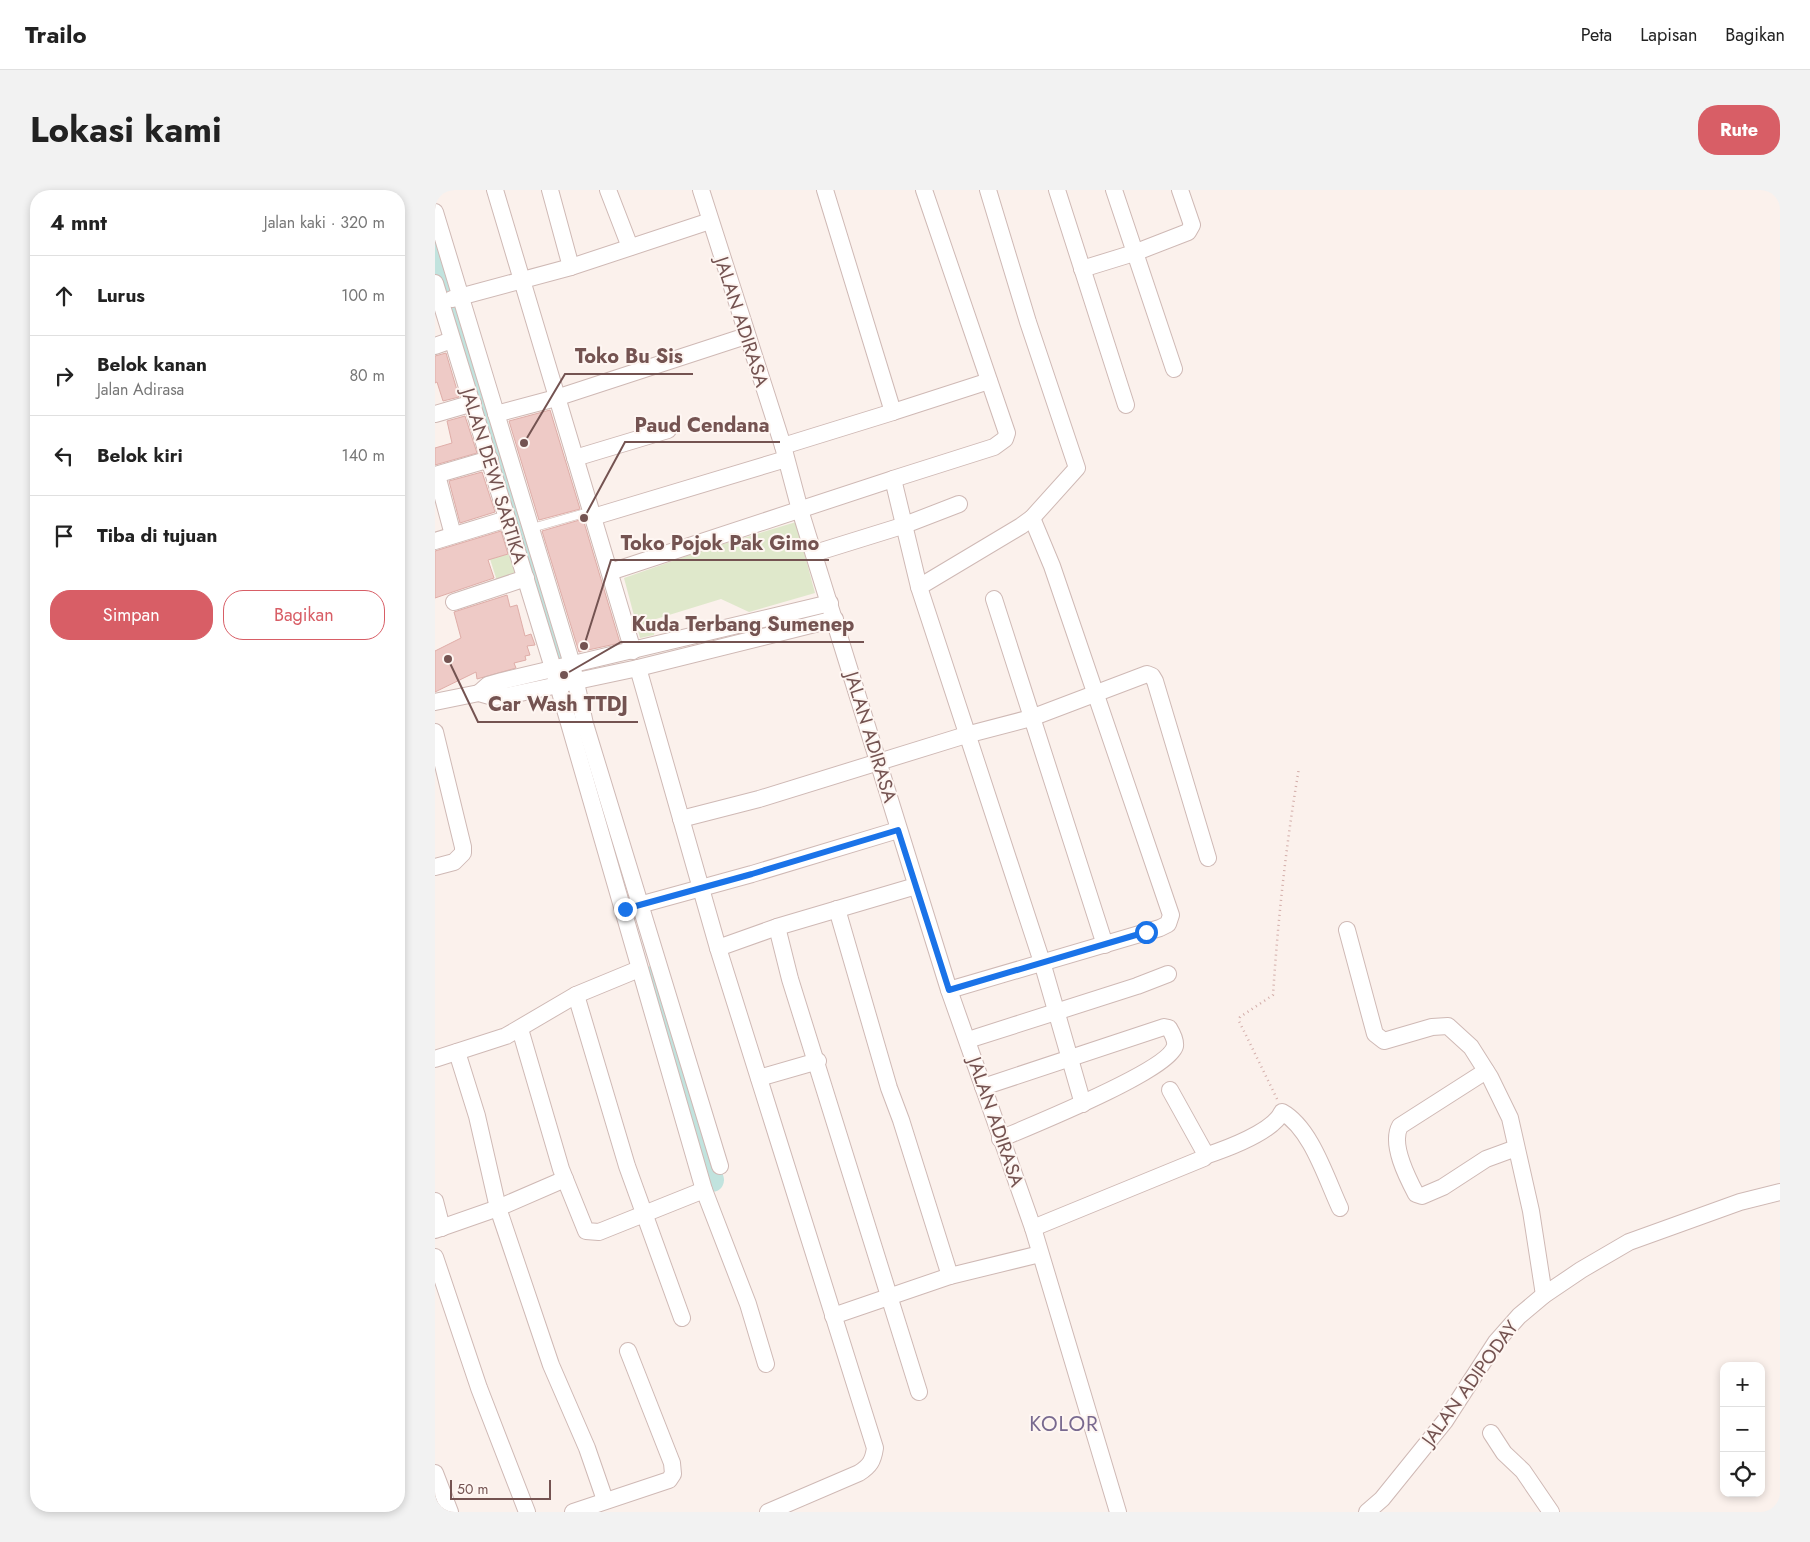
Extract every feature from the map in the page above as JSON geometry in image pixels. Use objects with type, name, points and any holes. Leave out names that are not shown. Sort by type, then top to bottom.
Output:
[{"type":"street","points":[[495,190],[633,651]]},
{"type":"street","points":[[550,190],[571,267]]},
{"type":"street","points":[[608,190],[630,248]]},
{"type":"street","name":"JALAN ADIRASA","points":[[701,190],[815,553],[898,830],[949,990],[1033,1228],[1118,1512]]},
{"type":"street","points":[[825,190],[893,412]]},
{"type":"street","points":[[610,572],[994,447],[1005,439],[1007,433],[924,190]]},
{"type":"street","points":[[919,588],[955,568],[1032,518],[1077,468],[1028,322],[989,190]]},
{"type":"street","points":[[1057,190],[1126,405]]},
{"type":"street","points":[[1114,190],[1174,369]]},
{"type":"street","points":[[1082,269],[1134,253],[1188,232],[1192,225],[1180,190]]},
{"type":"street","points":[[435,212],[572,664],[575,682],[624,856],[633,906],[639,969],[704,1190],[748,1304],[766,1364]]},
{"type":"street","points":[[441,301],[571,267],[711,222]]},
{"type":"street","name":"JALAN DEWI SARTIKA","points":[[435,283],[557,684],[633,906]]},
{"type":"street","points":[[496,414],[556,398],[746,336]]},
{"type":"street","points":[[435,346],[452,340]]},
{"type":"street","points":[[593,514],[784,453],[893,412],[989,382]]},
{"type":"street","points":[[435,414],[473,403]]},
{"type":"street","points":[[575,458],[668,430]]},
{"type":"street","points":[[453,535],[436,475],[489,459]]},
{"type":"street","points":[[893,479],[902,526],[919,588],[966,736],[1042,962],[1083,1104]]},
{"type":"street","points":[[815,553],[902,526],[959,504]]},
{"type":"street","points":[[949,990],[1164,926],[1170,921],[1171,916],[1052,566],[1032,518]]},
{"type":"street","points":[[435,541],[507,519]]},
{"type":"street","points":[[454,602],[525,578]]},
{"type":"street","points":[[994,599],[1105,945]]},
{"type":"street","points":[[479,693],[488,685],[502,681],[633,651],[830,602]]},
{"type":"street","points":[[435,702],[479,693],[506,696],[557,684],[575,682],[835,619]]},
{"type":"street","points":[[638,668],[718,948],[875,1448],[874,1458],[869,1466],[859,1473],[769,1512]]},
{"type":"street","points":[[681,819],[759,799],[1031,718],[1143,675],[1152,676],[1208,858]]},
{"type":"street","points":[[435,732],[463,846],[459,858],[454,862],[435,867]]},
{"type":"street","points":[[633,906],[898,830]]},
{"type":"street","points":[[718,948],[777,927],[916,886]]},
{"type":"street","points":[[633,906],[720,1166]]},
{"type":"street","points":[[837,909],[889,1088],[901,1120],[950,1276]]},
{"type":"street","points":[[777,927],[888,1296],[919,1392]]},
{"type":"street","points":[[1347,930],[1375,1034],[1384,1041],[1432,1027],[1448,1026],[1471,1047],[1486,1072],[1510,1118],[1531,1211],[1544,1295]]},
{"type":"street","points":[[435,1059],[520,1029],[576,995],[639,969]]},
{"type":"street","points":[[968,1040],[1168,974]]},
{"type":"street","points":[[576,995],[627,1166],[682,1318]]},
{"type":"street","points":[[983,1087],[1165,1027],[1169,1028],[1175,1040],[1173,1049],[1157,1064],[1126,1083],[1083,1104],[1000,1139]]},
{"type":"street","points":[[520,1029],[565,1179],[586,1231],[599,1232],[644,1212],[704,1190]]},
{"type":"street","points":[[457,1052],[477,1116],[499,1208],[551,1365],[587,1448],[605,1500]]},
{"type":"street","points":[[759,1078],[818,1061]]},
{"type":"street","points":[[1486,1072],[1400,1126],[1396,1138],[1404,1172],[1416,1194],[1422,1196],[1443,1187],[1486,1159],[1516,1148]]},
{"type":"street","points":[[1170,1090],[1205,1156]]},
{"type":"street","points":[[1033,1228],[1222,1150],[1271,1125],[1279,1118],[1282,1112],[1297,1123],[1314,1150],[1340,1208]]},
{"type":"street","points":[[435,1201],[438,1229],[499,1208],[565,1179]]},
{"type":"street","name":"JALAN ADIPODAY","points":[[1367,1512],[1382,1499],[1445,1420],[1496,1342],[1519,1316],[1544,1295],[1581,1270],[1629,1242],[1740,1202],[1780,1192]]},
{"type":"street","points":[[833,1316],[950,1276],[1040,1254]]},
{"type":"street","points":[[435,1257],[479,1388],[527,1512]]},
{"type":"street","points":[[573,1512],[669,1480],[673,1474],[672,1463],[628,1351]]},
{"type":"street","points":[[1491,1433],[1504,1453],[1523,1471],[1551,1512]]},
{"type":"street","points":[[435,1473],[450,1512]]},
{"type":"lane","points":[[532,528],[593,514]]},
{"type":"path","points":[[1282,1112],[1239,1021],[1240,1017],[1273,995],[1277,921],[1287,838],[1299,768]]},
{"type":"green space","points":[[796,522],[815,593],[749,612],[721,599],[656,619],[654,635],[640,638],[624,578],[707,549]]},
{"type":"green space","points":[[513,553],[520,576],[498,584],[490,559]]},
{"type":"building","points":[[446,353],[459,397],[443,401],[437,382],[435,383],[435,356]]},
{"type":"building","points":[[550,410],[580,509],[539,520],[509,421]]},
{"type":"building","points":[[465,416],[477,453],[435,465],[435,448],[452,443],[447,421]]},
{"type":"building","points":[[482,472],[495,512],[460,523],[449,481]]},
{"type":"building","points":[[583,519],[620,643],[579,652],[542,531]]},
{"type":"building","points":[[501,531],[508,554],[488,560],[494,578],[435,598],[435,551]]},
{"type":"building","points":[[507,595],[510,607],[517,605],[525,636],[531,634],[535,645],[527,646],[530,655],[525,656],[526,660],[514,663],[516,668],[477,679],[476,672],[435,692],[435,651],[461,638],[454,612]]},
{"type":"waterway","points":[[435,251],[561,659]]},
{"type":"waterway","points":[[655,977],[712,1180]]},
{"type":"place","name":"Toko Bu Sis","points":[[524,443]]},
{"type":"place","name":"Paud Cendana","points":[[584,518]]},
{"type":"place","name":"Toko Pojok Pak Gimo","points":[[584,646]]},
{"type":"place","name":"Car Wash TTDJ","points":[[448,659]]},
{"type":"place","name":"Kuda Terbang Sumenep","points":[[564,675]]},
{"type":"district","name":"KOLOR","points":[[1064,1424]]},
{"type":"route","points":[[625,909],[752,874],[898,830],[949,990],[1146,932]]}]
